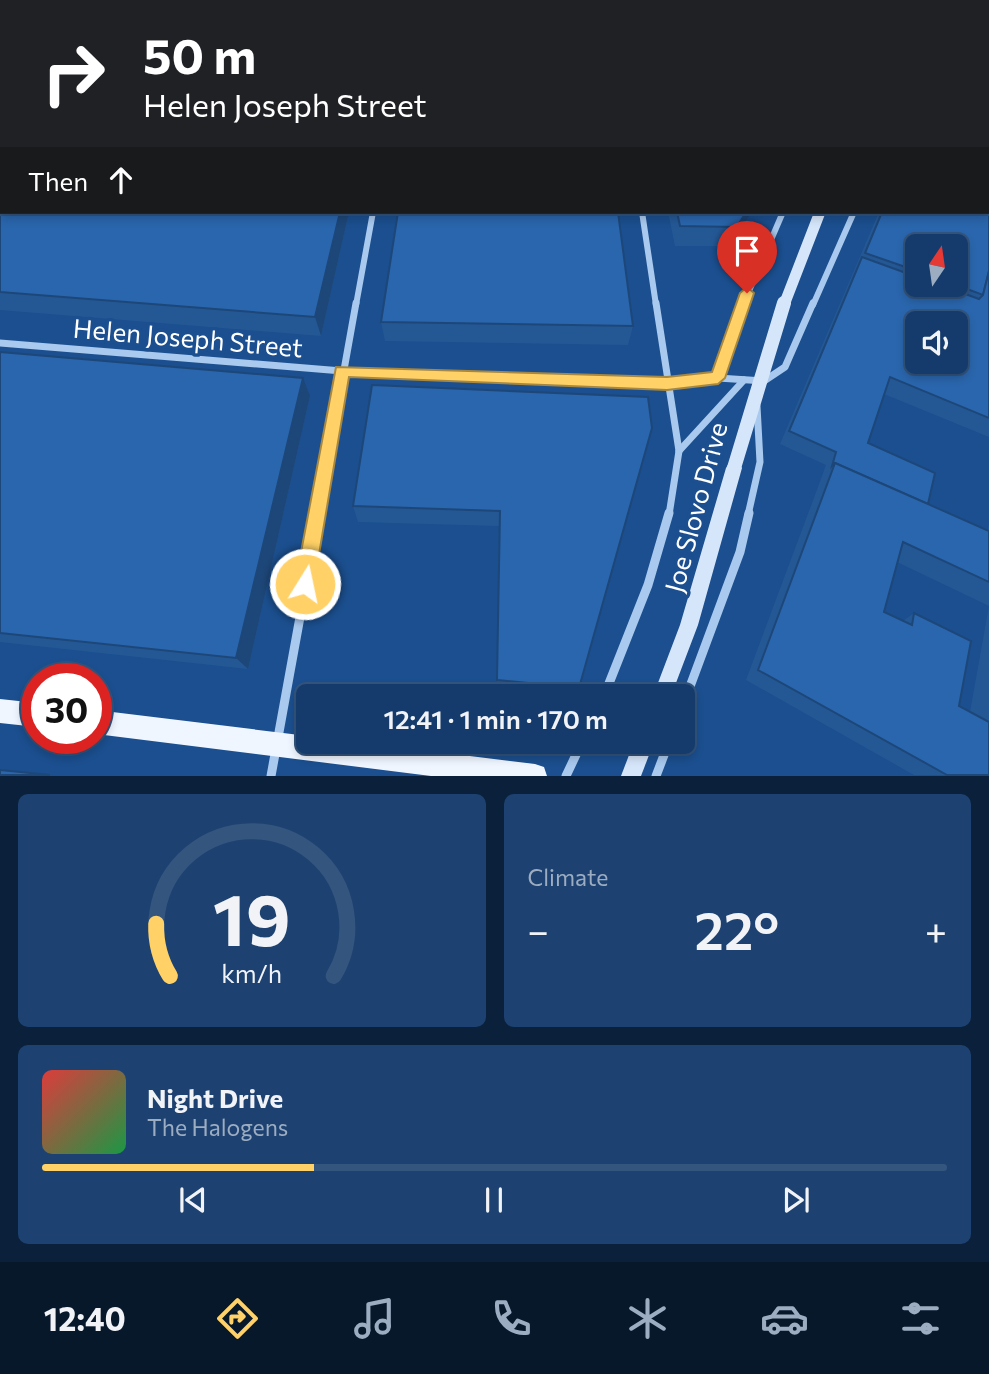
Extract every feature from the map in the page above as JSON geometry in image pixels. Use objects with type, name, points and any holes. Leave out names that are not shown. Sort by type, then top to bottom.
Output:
[{"type":"main road","name":"Joe Slovo Drive","points":[[667,684],[717,537],[744,426],[777,322],[819,214]]},
{"type":"main road","points":[[0,711],[21,713]]},
{"type":"main road","points":[[112,724],[535,775]]},
{"type":"main road","points":[[631,775],[639,754]]},
{"type":"street","points":[[271,775],[342,371],[373,214]]},
{"type":"street","name":"Joe Slovo Drive","points":[[610,684],[648,585],[670,510],[679,451],[642,214]]},
{"type":"street","points":[[718,378],[754,274],[782,214]]},
{"type":"street","points":[[679,451],[749,380],[775,376],[792,355],[853,214]]},
{"type":"street","name":"Helen Joseph Street","points":[[0,343],[342,371],[667,384],[718,378],[749,380]]},
{"type":"street","points":[[691,684],[740,552],[749,512],[761,445],[749,380]]},
{"type":"street","points":[[566,775],[576,754]]},
{"type":"street","points":[[656,775],[664,754]]},
{"type":"building","points":[[0,214],[340,214],[315,317],[0,292]]},
{"type":"building","points":[[398,214],[618,214],[633,326],[381,322]]},
{"type":"building","points":[[677,214],[745,214],[737,227],[680,226]]},
{"type":"building","points":[[881,214],[989,214],[989,271],[983,295],[968,289],[968,234],[905,234],[905,267],[865,253]]},
{"type":"building","points":[[862,257],[905,273],[905,298],[968,298],[968,295],[979,299],[983,295],[989,271],[989,418],[890,377],[868,443],[935,473],[928,504],[835,463],[832,466],[836,452],[789,431]]},
{"type":"building","points":[[0,352],[303,378],[236,658],[0,633]]},
{"type":"building","points":[[372,385],[648,397],[652,428],[580,684],[497,680],[500,511],[353,506]]},
{"type":"building","points":[[835,463],[989,531],[989,582],[903,542],[884,612],[912,625],[914,613],[971,641],[959,706],[989,722],[989,775],[947,775],[758,670]]},
{"type":"building","points":[[0,770],[50,775],[0,775]]},
{"type":"route","points":[[305,584],[342,371],[667,384],[718,378],[747,293]]}]
